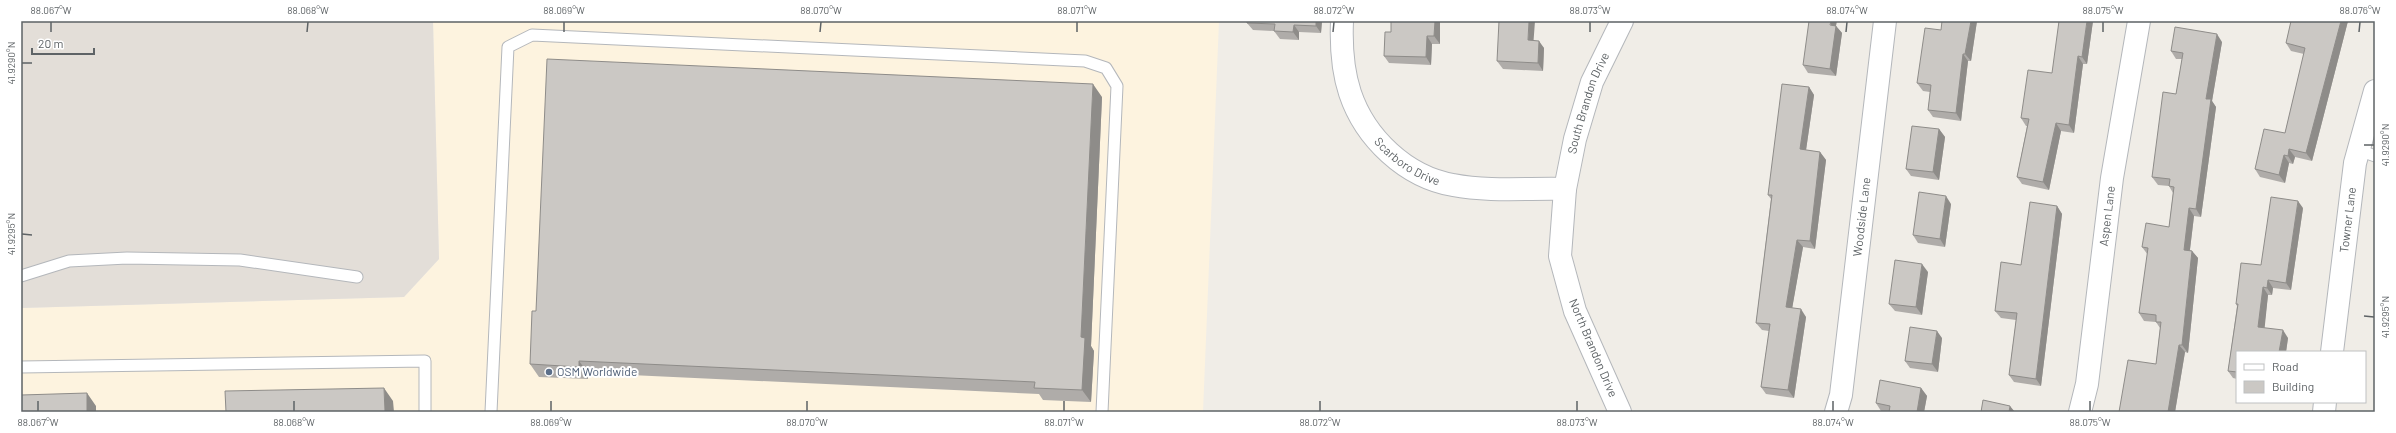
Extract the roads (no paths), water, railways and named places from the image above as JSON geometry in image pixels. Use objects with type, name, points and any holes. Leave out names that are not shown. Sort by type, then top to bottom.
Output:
[{"type":"street","name":"Scarboro Drive","points":[[1342,21],[1343,60],[1350,93],[1356,108],[1376,138],[1391,154],[1406,166],[1437,180],[1464,187],[1565,189]]},
{"type":"street","name":"South Brandon Drive","points":[[1565,189],[1575,139],[1592,82],[1622,21]]},
{"type":"street","name":"Woodside Lane","points":[[1836,412],[1841,395],[1885,21]]},
{"type":"street","name":"Aspen Lane","points":[[2080,412],[2087,384],[2112,178],[2139,21]]},
{"type":"street","name":"Towner Lane","points":[[2332,351],[2355,163],[2367,153],[2375,91]]},
{"type":"street","name":"North Brandon Drive","points":[[1565,189],[1560,256],[1575,311],[1620,412]]},
{"type":"lane","points":[[491,412],[508,47],[532,35],[1084,61],[1106,68],[1117,86],[1102,412]]},
{"type":"lane","points":[[21,276],[69,261],[127,258],[240,260],[357,277]]},
{"type":"lane","points":[[21,367],[424,361],[425,412]]},
{"type":"place","name":"OSM Worldwide","points":[[549,372]]}]
